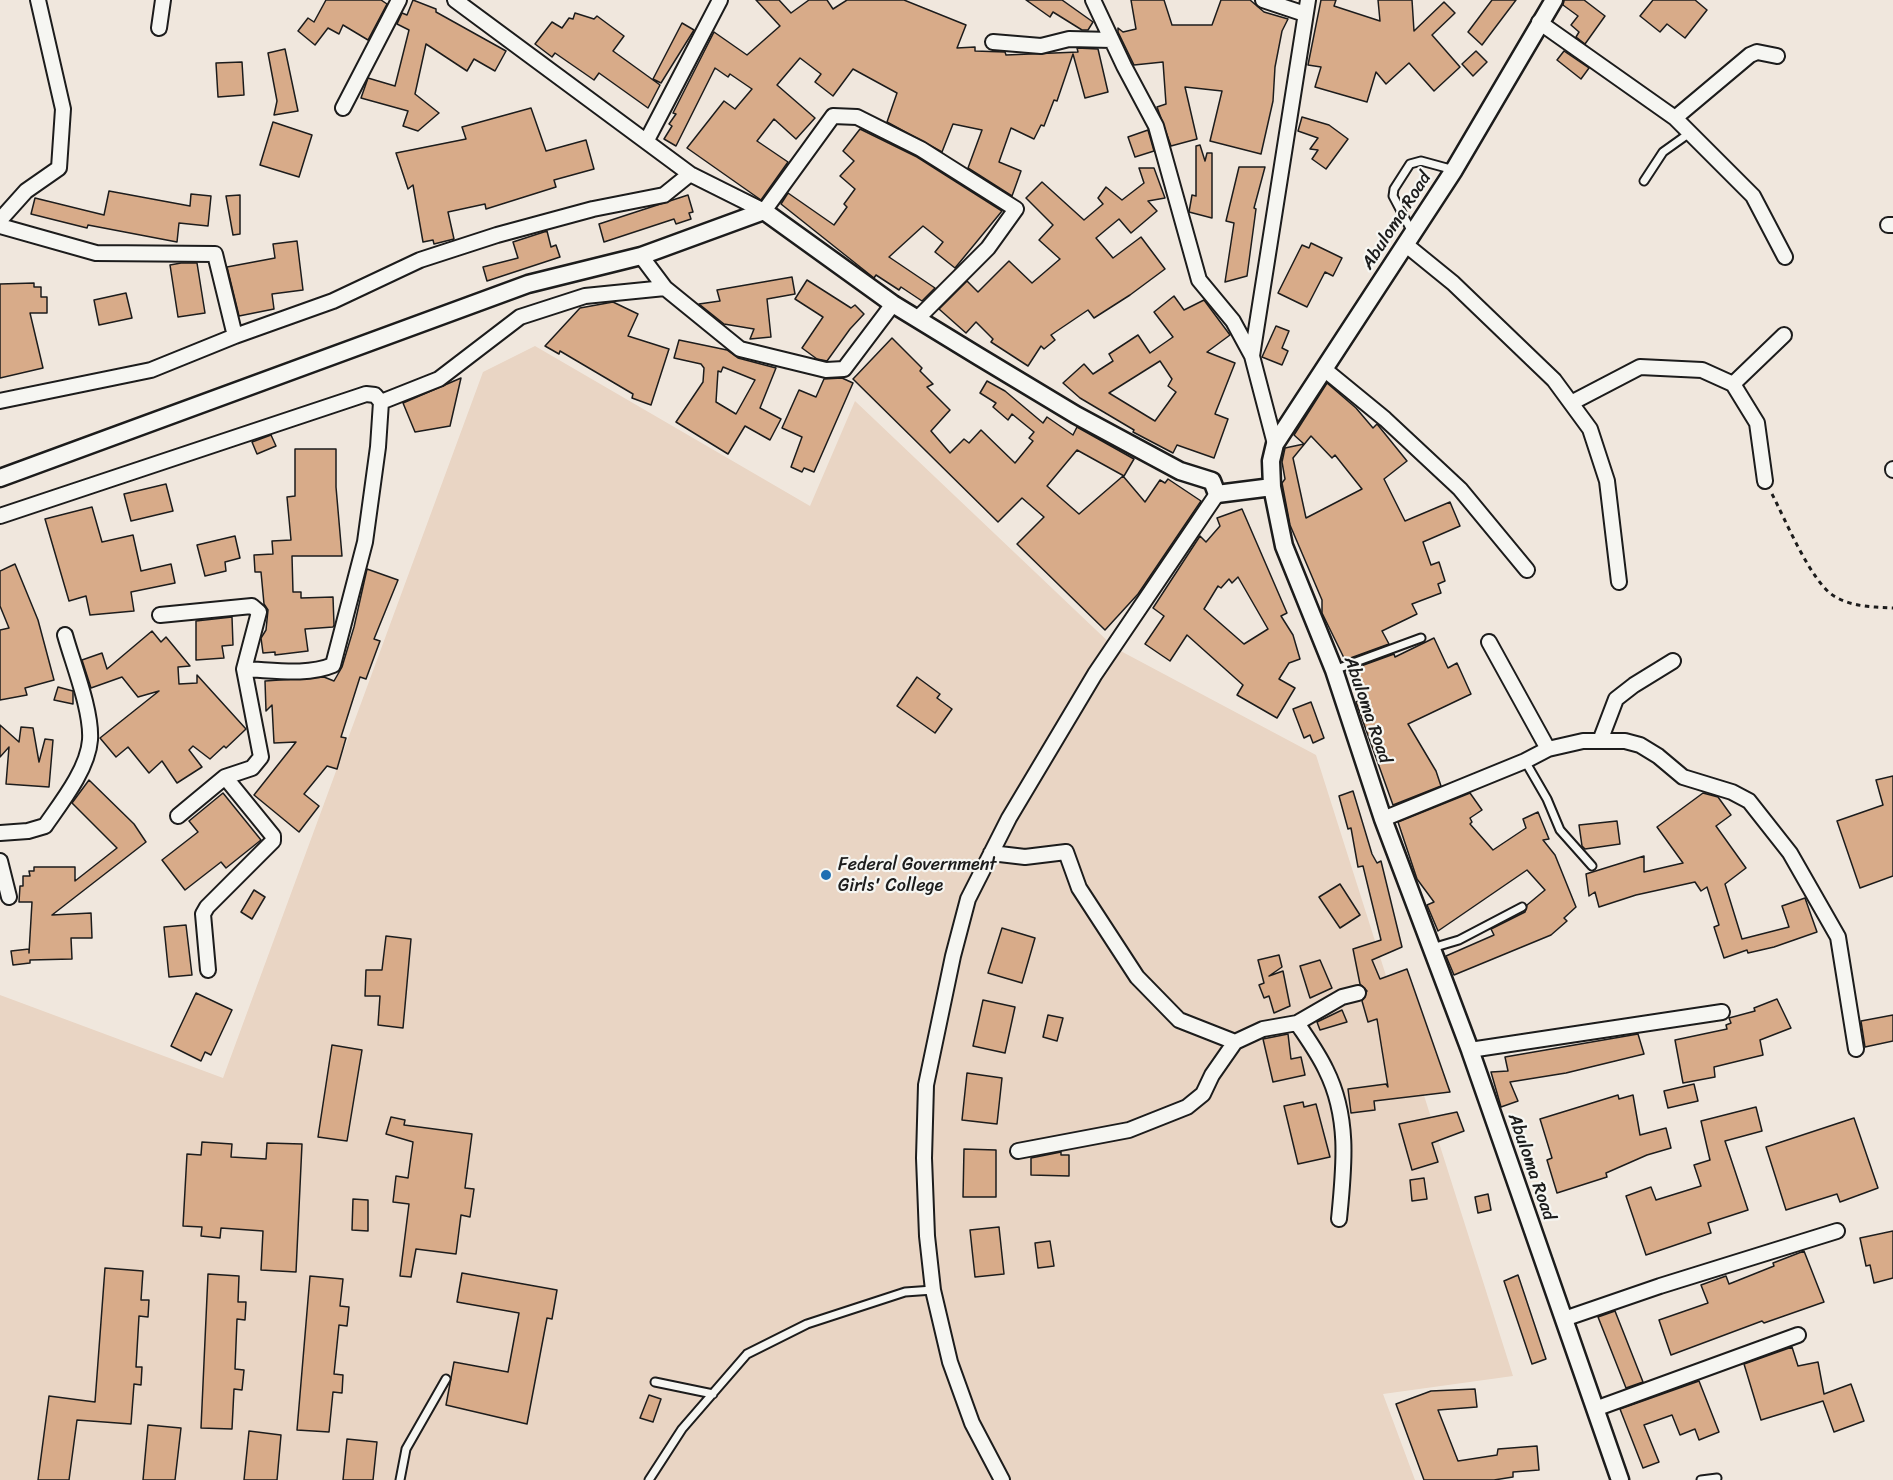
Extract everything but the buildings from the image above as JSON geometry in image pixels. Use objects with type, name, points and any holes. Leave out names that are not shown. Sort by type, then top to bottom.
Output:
[{"type":"street","points":[[0,220],[26,191],[59,168],[63,109],[38,0]]},
{"type":"street","points":[[159,28],[163,0]]},
{"type":"street","points":[[343,108],[399,0]]},
{"type":"street","points":[[647,140],[720,0]]},
{"type":"street","points":[[1093,0],[1156,126],[1199,280],[1233,321],[1252,356],[1275,444]]},
{"type":"street","points":[[1252,356],[1307,7],[1263,0]]},
{"type":"street","name":"Abuloma Road","points":[[1554,0],[1454,170],[1275,444],[1271,461],[1272,487],[1284,546],[1334,670],[1383,819],[1470,1050],[1620,1480]]},
{"type":"street","points":[[461,2],[690,174],[764,211],[893,304],[1076,415],[1180,471],[1212,481],[1217,494]]},
{"type":"street","points":[[1539,22],[1675,118],[1691,132],[1753,196],[1785,257]]},
{"type":"street","points":[[993,42],[1041,46],[1069,39],[1112,40]]},
{"type":"street","points":[[1675,118],[1750,55],[1757,52],[1777,56]]},
{"type":"street","points":[[0,478],[528,284],[641,256],[764,211],[833,116],[856,117],[921,149],[1016,209],[988,248],[917,319]]},
{"type":"street","points":[[0,401],[151,370],[235,336],[333,301],[420,260],[593,209],[664,195],[690,174]]},
{"type":"street","points":[[0,226],[96,253],[215,254],[235,336]]},
{"type":"street","points":[[1408,238],[1554,380],[1590,429],[1607,481],[1619,582]]},
{"type":"street","points":[[641,256],[664,288],[740,349],[825,370],[843,369],[893,304]]},
{"type":"street","points":[[381,402],[439,379],[520,317],[585,296],[664,288]]},
{"type":"street","points":[[1733,384],[1784,334]]},
{"type":"street","points":[[1571,403],[1640,367],[1702,370],[1733,384],[1757,423],[1764,481]]},
{"type":"street","points":[[1324,369],[1385,419],[1460,489],[1527,570]]},
{"type":"street","points":[[0,516],[366,394],[375,395],[381,402],[378,447],[365,542],[333,665],[314,670],[244,669]]},
{"type":"street","points":[[1002,1480],[972,1423],[950,1362],[933,1290],[924,1158],[926,1085],[968,899],[991,854],[1095,674],[1217,494],[1272,487]]},
{"type":"street","points":[[160,615],[256,607],[259,612],[244,669],[261,757],[252,768],[225,777],[178,816]]},
{"type":"street","points":[[0,833],[28,831],[45,826],[85,757],[90,742],[90,721],[65,635]]},
{"type":"street","points":[[1489,642],[1548,749]]},
{"type":"street","points":[[1600,741],[1616,699],[1673,661]]},
{"type":"street","points":[[1383,819],[1525,761],[1548,749],[1583,741],[1625,741],[1640,744],[1683,777],[1732,792],[1749,801],[1790,853],[1838,937],[1856,1049]]},
{"type":"street","points":[[208,970],[203,914],[207,907],[273,841],[273,836],[225,777]]},
{"type":"street","points":[[991,854],[1024,856],[1065,852],[1079,888],[1137,977],[1179,1020],[1235,1042]]},
{"type":"street","points":[[0,861],[9,897]]},
{"type":"street","points":[[1018,1151],[1129,1130],[1187,1107],[1203,1094],[1212,1075],[1235,1042],[1263,1029],[1297,1023],[1342,997],[1358,993]]},
{"type":"street","points":[[1470,1050],[1722,1012]]},
{"type":"street","points":[[1297,1023],[1326,1069],[1339,1102],[1346,1151],[1339,1219]]},
{"type":"street","points":[[1564,1319],[1660,1286],[1837,1231]]},
{"type":"street","points":[[1596,1409],[1798,1335]]},
{"type":"lane","points":[[1644,181],[1663,152],[1691,132]]},
{"type":"lane","points":[[1408,238],[1393,196],[1394,189],[1404,172],[1410,164],[1421,161],[1454,170]]},
{"type":"lane","points":[[1334,670],[1421,638]]},
{"type":"lane","points":[[1525,761],[1547,799],[1560,831],[1592,866]]},
{"type":"lane","points":[[1432,948],[1459,940],[1522,906]]},
{"type":"lane","points":[[649,1480],[682,1430],[747,1354],[807,1324],[905,1292],[933,1290]]},
{"type":"lane","points":[[400,1480],[406,1449],[446,1379]]},
{"type":"lane","points":[[655,1382],[713,1394]]},
{"type":"lane","points":[[1701,1480],[1717,1478]]},
{"type":"path","points":[[1764,481],[1811,570],[1833,596],[1861,606],[1893,608]]},
{"type":"shaded area","name":"Federal Government Girls' College","points":[[535,346],[810,506],[855,401],[1115,648],[1316,755],[1513,1376],[1383,1394],[1415,1480],[0,1480],[0,995],[223,1078],[483,372]]},
{"type":"place","name":"Federal Government Girls' College","points":[[826,875]]}]
